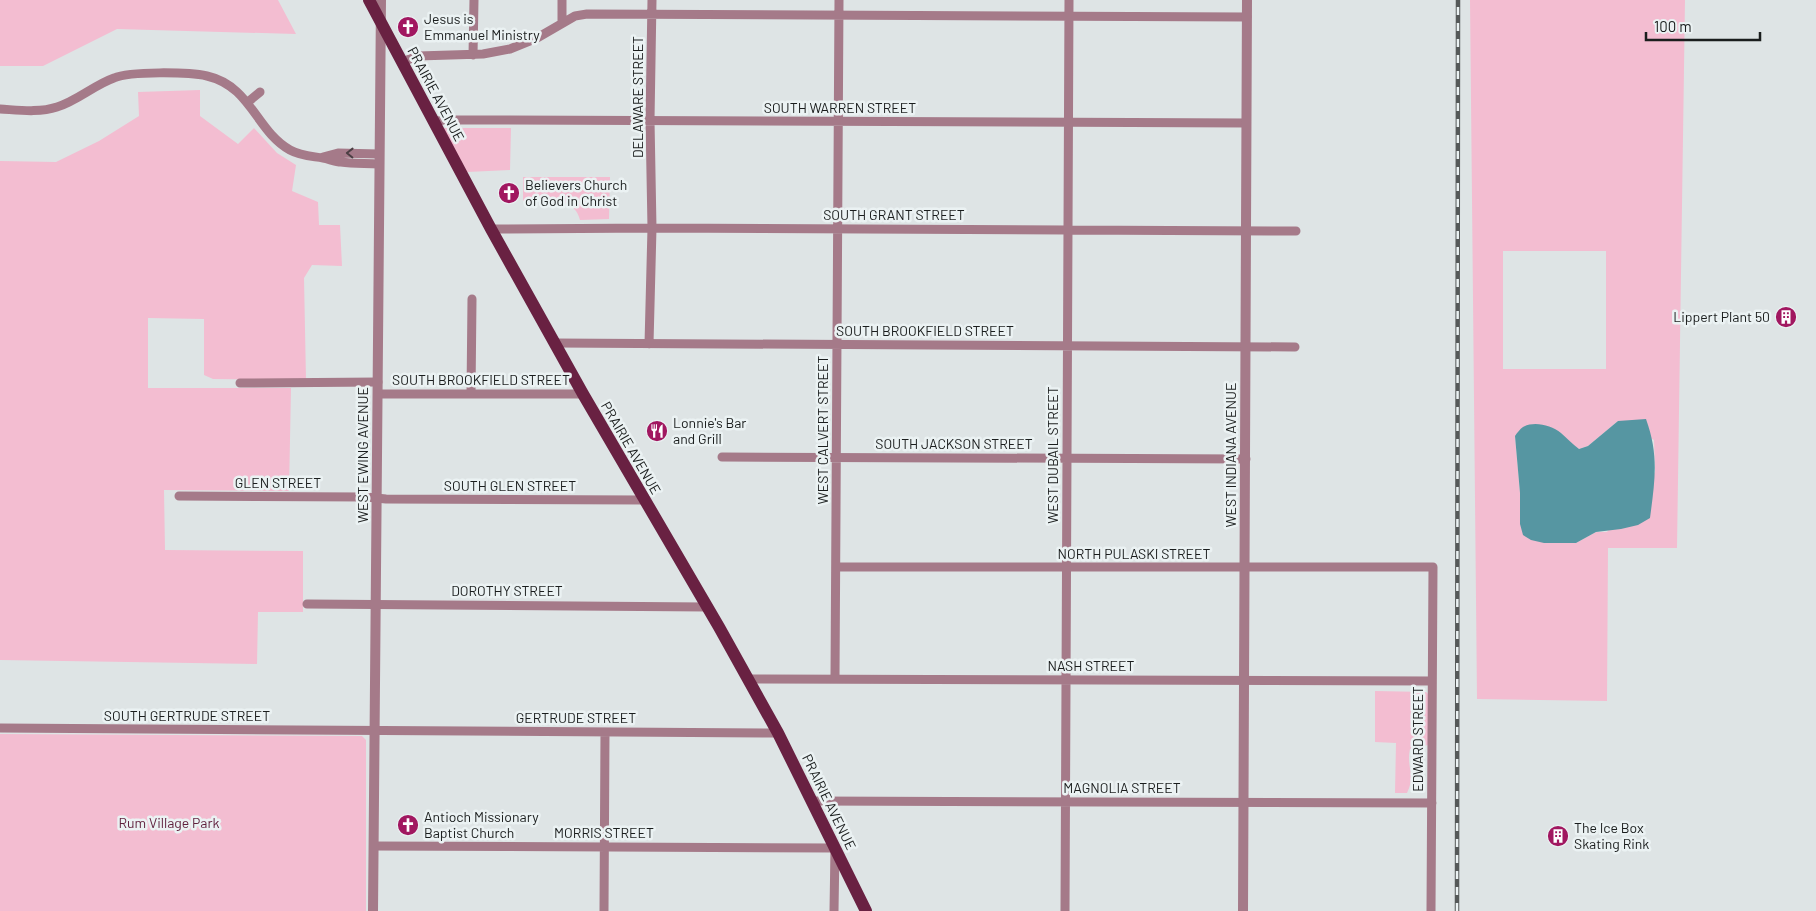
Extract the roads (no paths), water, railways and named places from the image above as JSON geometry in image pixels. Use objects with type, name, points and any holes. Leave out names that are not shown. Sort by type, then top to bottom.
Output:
[{"type":"main road","name":"PRAIRIE AVENUE","points":[[369,0],[491,229],[583,394],[778,732],[866,911]]},
{"type":"street","name":"WEST EWING AVENUE","points":[[373,911],[380,0]]},
{"type":"street","points":[[473,55],[474,0]]},
{"type":"street","points":[[562,0],[562,23]]},
{"type":"street","name":"DELAWARE STREET","points":[[649,344],[652,228],[650,120],[652,0]]},
{"type":"street","name":"WEST CALVERT STREET","points":[[835,679],[839,0]]},
{"type":"street","name":"WEST DUBAIL STREET","points":[[1065,911],[1069,0]]},
{"type":"street","name":"WEST INDIANA AVENUE","points":[[1243,911],[1247,0]]},
{"type":"street","points":[[402,62],[418,56],[473,55],[520,46],[575,16],[587,14],[1247,17]]},
{"type":"street","points":[[0,109],[43,110],[56,108],[112,78],[126,74],[197,74],[214,78],[233,87],[248,102],[275,138],[286,147],[307,157],[340,162],[379,159]]},
{"type":"street","points":[[248,102],[260,92]]},
{"type":"street","name":"SOUTH WARREN STREET","points":[[434,122],[443,120],[650,120],[1246,123]]},
{"type":"street","name":"SOUTH GRANT STREET","points":[[491,229],[838,228],[1296,231]]},
{"type":"street","points":[[471,394],[472,299]]},
{"type":"street","name":"SOUTH BROOKFIELD STREET","points":[[555,343],[1295,347]]},
{"type":"street","name":"SOUTH BROOKFIELD STREET","points":[[240,383],[378,382]]},
{"type":"street","name":"SOUTH BROOKFIELD STREET","points":[[378,394],[583,394]]},
{"type":"street","name":"SOUTH JACKSON STREET","points":[[722,457],[1246,458]]},
{"type":"street","name":"GLEN STREET","points":[[179,496],[377,498]]},
{"type":"street","name":"SOUTH GLEN STREET","points":[[377,498],[644,500]]},
{"type":"street","name":"NORTH PULASKI STREET","points":[[836,567],[1433,567]]},
{"type":"street","name":"EDWARD STREET","points":[[1431,911],[1433,567]]},
{"type":"street","name":"DOROTHY STREET","points":[[307,604],[706,607]]},
{"type":"street","name":"NASH STREET","points":[[749,679],[1432,681]]},
{"type":"street","name":"SOUTH GERTRUDE STREET","points":[[0,728],[374,730]]},
{"type":"street","name":"GERTRUDE STREET","points":[[374,730],[778,732]]},
{"type":"street","points":[[604,911],[605,732]]},
{"type":"street","name":"MAGNOLIA STREET","points":[[812,801],[1432,803]]},
{"type":"street","name":"MORRIS STREET","points":[[374,846],[835,848]]},
{"type":"street","points":[[834,911],[835,848]]},
{"type":"water","points":[[1646,419],[1653,444],[1655,468],[1650,518],[1638,525],[1596,532],[1576,543],[1544,543],[1531,540],[1523,535],[1520,524],[1520,493],[1515,436],[1523,427],[1532,424],[1547,426],[1557,430],[1579,449],[1588,446],[1618,421]]},
{"type":"railway","points":[[1457,911],[1458,0]]},
{"type":"place","name":"Jesus is Emmanuel Ministry","points":[[408,27]]},
{"type":"place","name":"Believers Church of God in Christ","points":[[509,193]]},
{"type":"place","name":"Lippert Plant 50","points":[[1786,317]]},
{"type":"place","name":"Lonnie's Bar and Grill","points":[[657,431]]},
{"type":"place","name":"Antioch Missionary Baptist Church","points":[[408,825]]},
{"type":"place","name":"The Ice Box Skating Rink","points":[[1558,836]]},
{"type":"park label","name":"Rum Village Park","points":[[169,823]]}]
